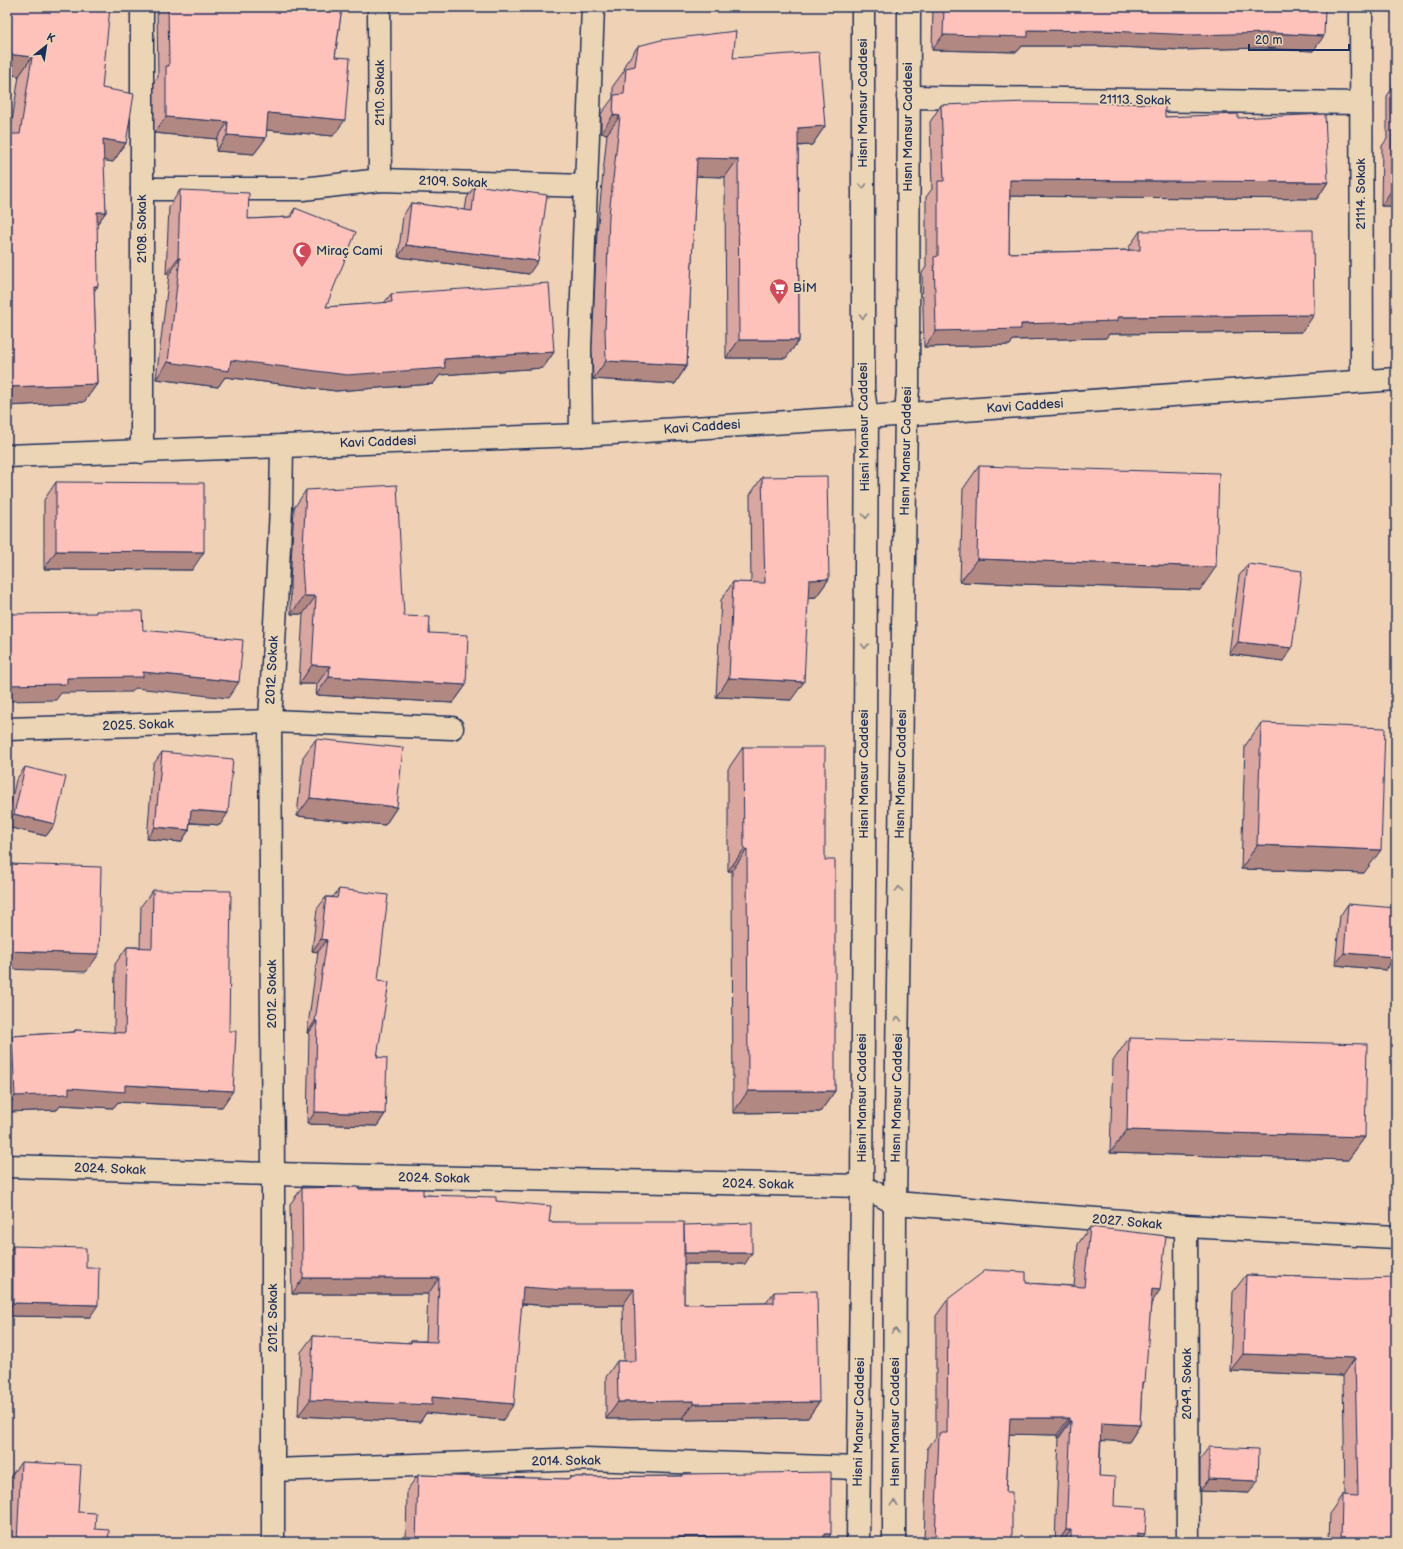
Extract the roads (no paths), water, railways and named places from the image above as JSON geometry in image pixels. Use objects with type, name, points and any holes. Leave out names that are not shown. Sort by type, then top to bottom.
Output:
[{"type":"street","name":"2108. Sokak","points":[[142,7],[142,452]]},
{"type":"street","name":"2110. Sokak","points":[[379,7],[380,180]]},
{"type":"street","points":[[581,435],[580,349],[592,7]]},
{"type":"street","name":"Hisni Mansur Caddesi","points":[[858,1542],[867,417],[863,389],[864,7]]},
{"type":"street","name":"Hısnı Mansur Caddesi","points":[[894,1542],[895,1203],[906,414],[908,388],[909,7]]},
{"type":"street","name":"21114. Sokak","points":[[1361,7],[1362,382]]},
{"type":"street","name":"21113. Sokak","points":[[908,97],[1361,103]]},
{"type":"street","name":"2109. Sokak","points":[[142,189],[303,189],[380,180],[586,186]]},
{"type":"street","name":"Kavi Caddesi","points":[[7,456],[581,435],[867,417],[1362,382],[1396,378]]},
{"type":"street","name":"2012. Sokak","points":[[273,1542],[273,1174],[270,721],[281,508],[282,446]]},
{"type":"street","name":"2025. Sokak","points":[[7,729],[270,721],[452,728]]},
{"type":"street","name":"2024. Sokak","points":[[7,1166],[273,1174],[862,1186]]},
{"type":"street","name":"2027. Sokak","points":[[862,1186],[895,1203],[1186,1226],[1396,1237]]},
{"type":"street","name":"2049. Sokak","points":[[1186,1226],[1188,1542]]},
{"type":"street","name":"2014. Sokak","points":[[273,1470],[585,1459],[858,1468]]},
{"type":"place","name":"Miraç Cami","points":[[302,268]]},
{"type":"place","name":"BİM","points":[[779,305]]}]
